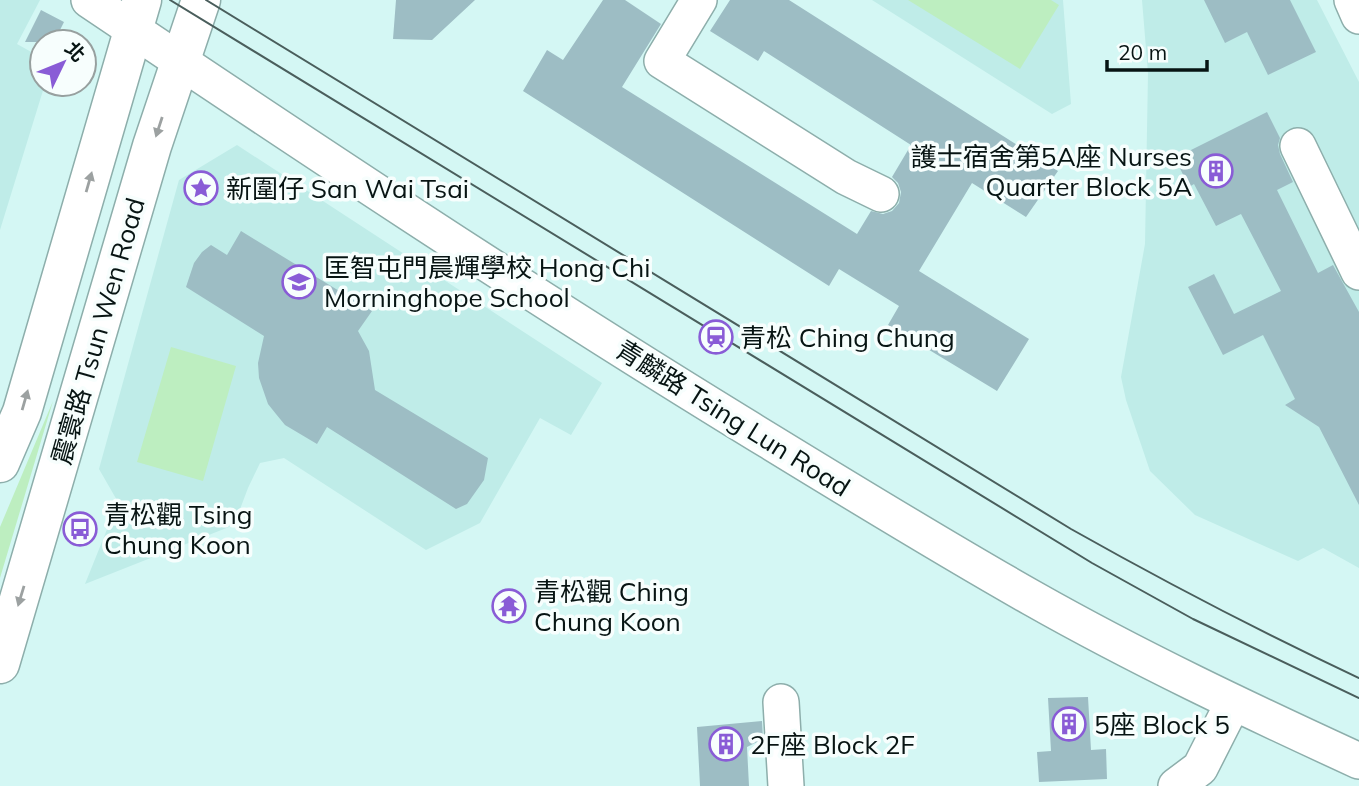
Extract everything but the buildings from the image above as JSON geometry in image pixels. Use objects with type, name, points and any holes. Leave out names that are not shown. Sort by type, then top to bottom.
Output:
[{"type":"main road","name":"震寰路 Tsun Wen Road","points":[[0,664],[152,146],[201,0]]},
{"type":"main road","name":"震寰路 Tsun Wen Road","points":[[0,463],[22,412],[137,15]]},
{"type":"street","name":"青麟路 Tsing Lun Road","points":[[89,0],[137,15],[180,62],[310,150],[628,354],[847,489],[1034,599],[1233,703],[1359,761]]},
{"type":"street","points":[[699,0],[662,61],[846,177],[881,194]]},
{"type":"street","points":[[1352,0],[1359,16]]},
{"type":"street","points":[[1298,146],[1358,269]]},
{"type":"street","points":[[781,702],[786,786]]},
{"type":"street","points":[[1176,786],[1200,768],[1233,703]]},
{"type":"shaded area","points":[[0,0],[40,0],[17,44],[28,50],[28,98],[41,98],[0,230]]},
{"type":"shaded area","points":[[872,0],[1063,0],[1071,104],[1052,114]]},
{"type":"shaded area","points":[[1142,0],[1317,0],[1359,82],[1359,568],[1323,548],[1298,561],[1195,515],[1150,471],[1121,377],[1145,244],[1148,73]]},
{"type":"shaded area","name":"匡智屯門晨輝學校 Hong Chi Morninghope School","points":[[237,145],[602,383],[571,435],[540,418],[480,523],[426,550],[284,458],[260,463],[234,525],[85,584],[118,502],[99,469],[179,180]]},
{"type":"green space","points":[[908,0],[1051,0],[1059,5],[1020,69]]},
{"type":"green space","points":[[171,347],[236,366],[203,481],[137,462]]},
{"type":"green space","points":[[53,401],[0,578],[0,527]]},
{"type":"tram line","points":[[170,0],[1092,563],[1193,619],[1359,698]]},
{"type":"tram line","points":[[206,0],[1071,529],[1214,606],[1359,678]]},
{"type":"place","name":"護士宿舍第5A座 Nurses Quarter Block 5A","points":[[1216,171]]},
{"type":"place","name":"新圍仔 San Wai Tsai","points":[[201,188]]},
{"type":"place","name":"匡智屯門晨輝學校 Hong Chi Morninghope School","points":[[299,282]]},
{"type":"place","name":"青松 Ching Chung","points":[[716,337]]},
{"type":"place","name":"青松觀 Tsing Chung Koon","points":[[80,529]]},
{"type":"place","name":"青松觀 Ching Chung Koon","points":[[509,606]]},
{"type":"place","name":"5座 Block 5","points":[[1069,724]]},
{"type":"place","name":"2F座 Block 2F","points":[[726,744]]}]
